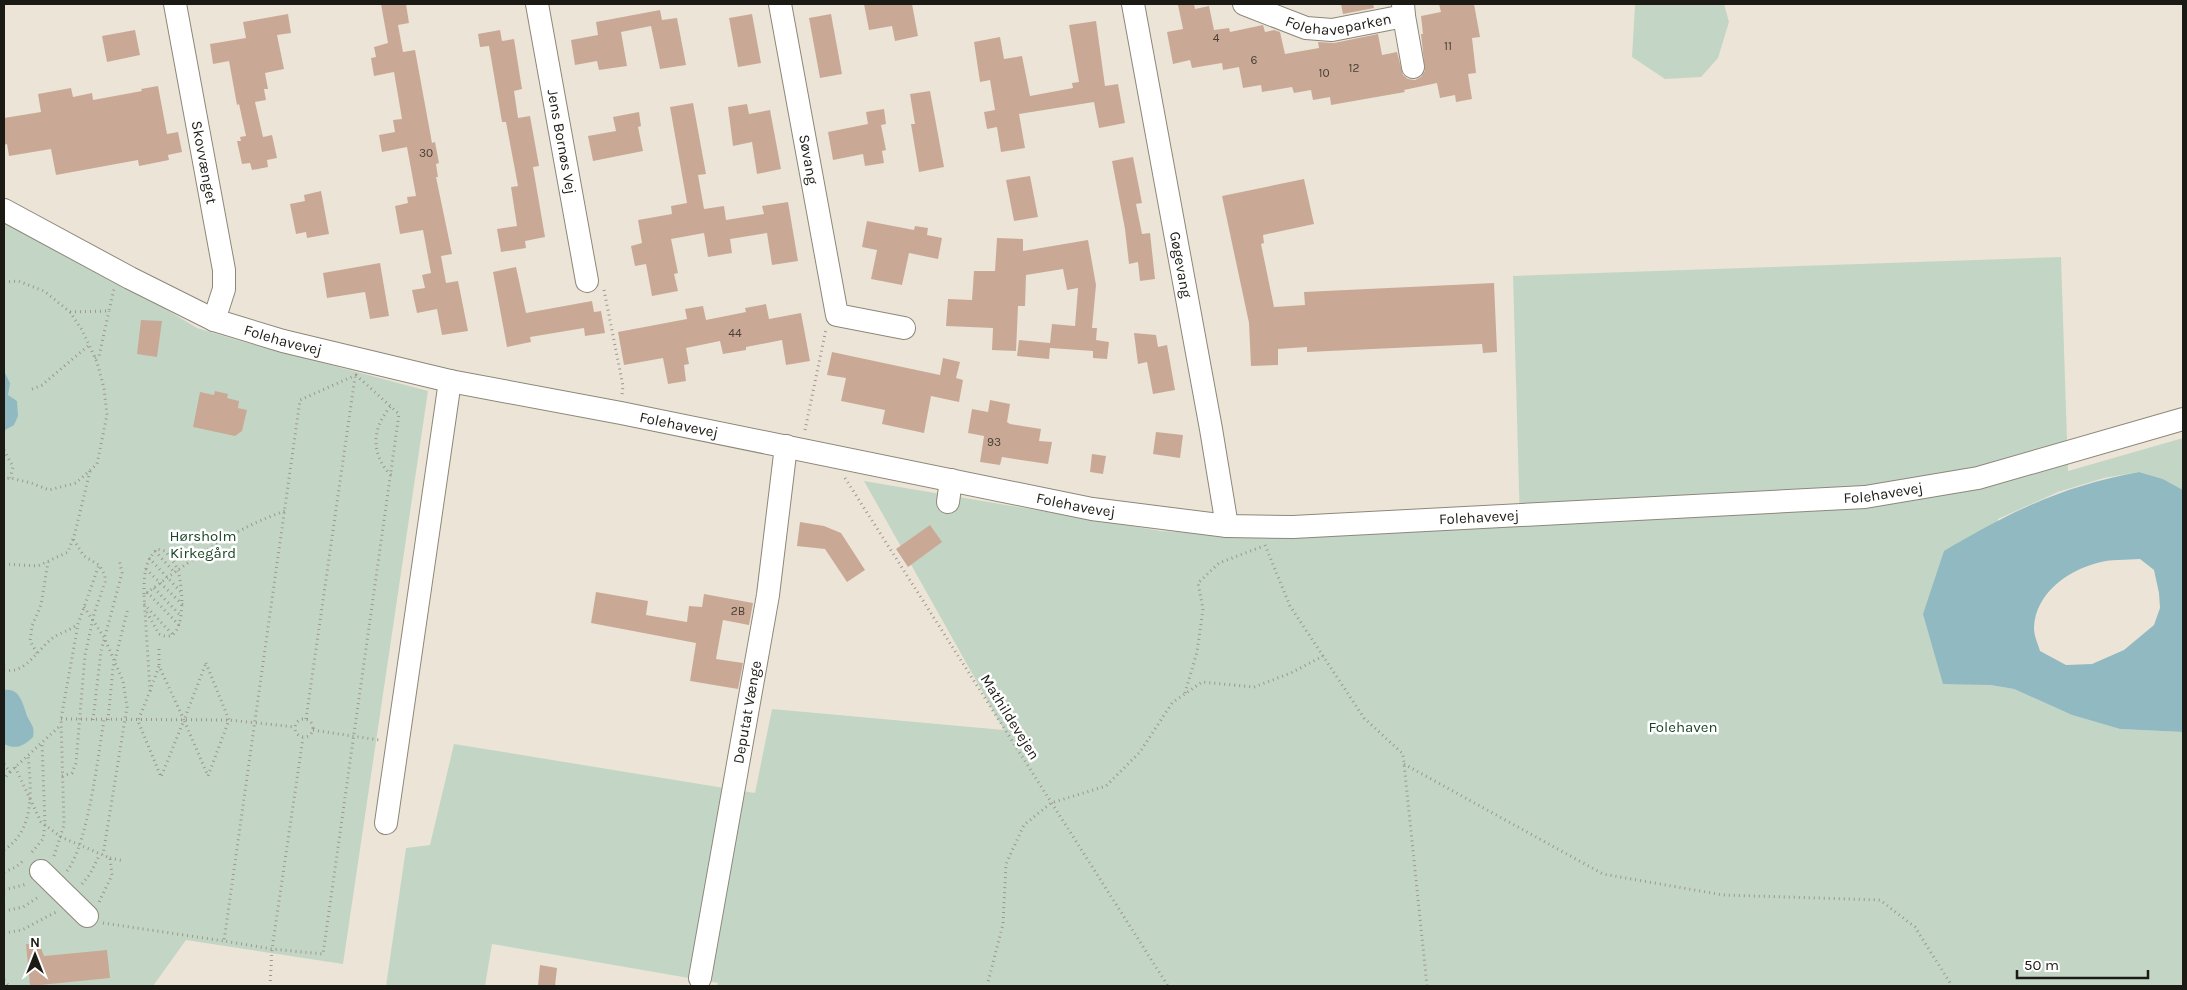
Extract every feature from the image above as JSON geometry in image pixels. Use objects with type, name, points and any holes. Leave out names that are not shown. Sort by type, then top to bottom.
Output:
[{"type":"street","name":"Skovvænget","points":[[175,4],[224,270],[224,289],[214,320]]},
{"type":"street","name":"Jens Bornøs Vej","points":[[537,4],[587,280]]},
{"type":"street","name":"Søvang","points":[[780,4],[837,315]]},
{"type":"street","name":"Gøgevang","points":[[1137,4],[1189,318],[1211,429],[1227,526]]},
{"type":"street","name":"Folehaveparken","points":[[1244,4],[1306,28],[1332,30],[1403,10],[1413,67]]},
{"type":"street","name":"Folehavevej","points":[[4,210],[117,272],[214,320],[283,341],[357,367],[450,381],[836,457],[950,491],[1227,526],[1261,536],[1293,527],[1865,497],[1978,478],[2183,419]]},
{"type":"street","points":[[837,315],[904,328]]},
{"type":"street","points":[[386,823],[450,381]]},
{"type":"street","name":"Deputat Vænge","points":[[700,978],[792,448]]},
{"type":"street","points":[[48,878],[87,916]]},
{"type":"path","points":[[95,358],[99,356],[117,272]]},
{"type":"path","points":[[4,282],[18,280],[44,291],[70,312],[82,330],[95,358],[104,388],[107,415],[97,464],[76,483],[49,490],[10,478],[4,479]]},
{"type":"path","points":[[587,280],[603,282],[623,386],[620,413]]},
{"type":"path","points":[[70,312],[109,311]]},
{"type":"path","points":[[792,448],[805,431],[826,328],[837,315]]},
{"type":"path","points":[[32,389],[42,385],[88,346]]},
{"type":"path","points":[[110,858],[112,875],[101,899],[87,916],[97,922],[272,949],[323,954],[400,414],[357,367]]},
{"type":"path","points":[[224,941],[300,400],[357,367]]},
{"type":"path","points":[[306,719],[357,367]]},
{"type":"path","points":[[391,406],[381,420],[375,442],[381,463],[391,475]]},
{"type":"path","points":[[4,450],[13,467],[10,478]]},
{"type":"path","name":"Mathildevejen","points":[[836,457],[844,477],[1168,986]]},
{"type":"path","points":[[4,564],[38,566],[68,552],[90,470]]},
{"type":"path","points":[[145,593],[218,542],[265,518],[285,511]]},
{"type":"path","points":[[1184,694],[1197,652],[1202,609],[1198,583],[1219,563],[1261,536],[1290,606],[1364,718],[1403,754],[1427,986]]},
{"type":"path","points":[[62,776],[72,773],[76,763],[85,655],[93,619],[105,582],[105,575],[98,565],[84,556],[73,539]]},
{"type":"path","points":[[155,551],[176,572]]},
{"type":"path","points":[[144,605],[151,623],[159,634],[166,637],[173,634],[179,626],[182,593],[176,572],[165,551],[155,551],[149,558],[146,568],[144,605],[150,691]]},
{"type":"path","points":[[149,558],[182,593]]},
{"type":"path","points":[[93,720],[94,696],[104,638],[122,574],[119,559]]},
{"type":"path","points":[[37,653],[30,641],[41,605],[48,561]]},
{"type":"path","points":[[4,911],[23,907],[48,878],[61,837],[64,825],[61,719],[78,624],[98,565]]},
{"type":"path","points":[[146,568],[182,605]]},
{"type":"path","points":[[154,588],[181,616]]},
{"type":"path","points":[[145,593],[179,626]]},
{"type":"path","points":[[144,605],[173,634]]},
{"type":"path","points":[[84,607],[104,638],[123,681],[127,707],[103,855]]},
{"type":"path","points":[[4,890],[48,878],[69,869],[79,845],[88,810],[106,720],[114,661],[128,608]]},
{"type":"path","points":[[4,670],[11,672],[23,667],[54,638],[78,624]]},
{"type":"path","points":[[159,649],[159,666],[138,721],[162,778],[184,720],[206,664],[229,720],[208,776],[184,720],[159,666]]},
{"type":"path","points":[[987,986],[1003,924],[1006,864],[1024,825],[1051,803],[1106,786],[1140,752],[1172,703],[1202,682],[1254,687],[1291,673],[1323,656]]},
{"type":"path","points":[[61,719],[138,721],[229,720],[295,727]]},
{"type":"path","points":[[306,719],[312,722],[313,730],[309,736],[303,738],[297,735],[295,727],[298,721],[306,719]]},
{"type":"path","points":[[4,779],[61,725]]},
{"type":"path","points":[[313,730],[398,743]]},
{"type":"path","points":[[270,986],[272,949],[303,738]]},
{"type":"path","points":[[4,872],[16,867],[43,840],[45,825],[42,742]]},
{"type":"path","points":[[4,850],[20,836],[29,813],[31,800],[28,755]]},
{"type":"path","points":[[4,764],[10,772]]},
{"type":"path","points":[[1404,764],[1603,874],[1723,895],[1880,900],[1915,927],[1952,986]]},
{"type":"path","points":[[15,767],[41,822],[61,837],[110,858],[124,861]]},
{"type":"path","points":[[4,980],[9,986]]},
{"type":"green space","points":[[1724,4],[1729,22],[1718,58],[1701,77],[1665,79],[1632,57],[1635,5]]},
{"type":"green space","name":"Hørsholm Kirkegård","points":[[4,220],[118,280],[197,328],[428,391],[343,964],[186,940],[153,986],[4,986]]},
{"type":"green space","name":"Folehaven","points":[[2061,257],[2068,471],[2183,438],[2183,490],[2163,479],[2139,472],[2104,478],[2058,492],[1998,519],[1990,685],[2014,689],[2072,715],[2120,729],[2183,732],[2183,986],[717,986],[718,983],[492,944],[485,986],[386,986],[406,848],[430,845],[454,744],[755,793],[772,709],[1004,730],[864,481],[1161,531],[1283,537],[1520,525],[1513,276]]},
{"type":"water","points":[[4,371],[10,383],[8,395],[17,401],[18,416],[14,425],[5,430]]},
{"type":"water","points":[[2139,472],[2163,479],[2183,490],[2183,732],[2120,729],[2072,715],[2014,689],[1990,685],[1943,684],[1923,614],[1944,551],[1991,524],[2037,502],[2111,478]],"holes":[[[2140,559],[2154,570],[2160,608],[2154,625],[2124,650],[2092,664],[2066,665],[2040,651],[2034,631],[2036,616],[2046,595],[2064,578],[2086,567],[2113,560]]]},
{"type":"water","points":[[4,690],[14,691],[21,698],[33,729],[33,737],[26,743],[16,747],[4,744]]},
{"type":"building","points":[[381,4],[406,4],[409,23],[398,25],[403,52],[415,50],[432,143],[435,142],[439,163],[436,164],[438,177],[436,177],[452,254],[441,256],[446,283],[458,281],[468,331],[442,335],[437,309],[417,313],[412,290],[425,288],[422,275],[431,273],[423,230],[400,234],[395,206],[408,203],[407,197],[416,196],[407,147],[382,152],[379,135],[395,132],[393,120],[402,119],[394,72],[374,76],[371,58],[376,57],[374,47],[388,43]]},
{"type":"building","points":[[864,4],[912,4],[918,36],[895,41],[892,26],[869,30]]},
{"type":"building","points":[[1194,4],[1195,9],[1209,6],[1214,30],[1229,28],[1230,32],[1263,25],[1265,32],[1274,30],[1280,32],[1285,54],[1319,48],[1318,42],[1334,43],[1378,34],[1382,55],[1397,52],[1403,75],[1408,79],[1415,80],[1421,77],[1425,71],[1421,16],[1441,12],[1439,4],[1474,4],[1480,37],[1472,38],[1476,73],[1468,74],[1472,99],[1456,102],[1455,95],[1440,98],[1437,83],[1404,90],[1405,92],[1331,105],[1330,97],[1313,100],[1311,90],[1294,93],[1292,87],[1262,92],[1261,85],[1243,88],[1239,67],[1223,70],[1222,63],[1192,68],[1190,60],[1173,64],[1167,32],[1183,29],[1178,5]]},
{"type":"building","points":[[1341,4],[1373,4],[1374,8],[1343,14]]},
{"type":"building","points":[[660,10],[662,20],[677,18],[686,65],[660,69],[651,26],[621,32],[627,66],[599,70],[597,61],[575,65],[571,40],[598,35],[596,22]]},
{"type":"building","points":[[288,14],[291,33],[277,35],[284,69],[265,73],[268,89],[264,89],[266,100],[255,102],[263,137],[272,135],[277,158],[267,160],[268,167],[252,170],[250,163],[242,164],[237,141],[241,141],[240,137],[246,136],[239,104],[237,105],[229,61],[213,64],[210,44],[246,38],[243,22]]},
{"type":"building","points":[[752,14],[761,63],[738,67],[729,18]]},
{"type":"building","points":[[831,14],[842,74],[820,78],[809,18]]},
{"type":"building","points":[[1096,21],[1105,86],[1118,84],[1125,123],[1099,128],[1094,102],[1019,114],[1025,148],[1001,152],[997,127],[987,129],[984,112],[995,110],[990,80],[980,82],[974,42],[1000,37],[1004,59],[1022,56],[1030,96],[1073,88],[1072,83],[1079,82],[1069,25]]},
{"type":"building","points":[[135,30],[140,55],[107,62],[102,36]]},
{"type":"building","points":[[500,30],[502,41],[514,39],[522,89],[514,91],[518,118],[530,116],[539,166],[533,167],[545,237],[525,241],[526,248],[501,252],[497,229],[517,226],[511,187],[518,186],[506,122],[502,122],[489,46],[480,47],[478,34]]},
{"type":"building","points":[[158,86],[167,134],[178,132],[182,152],[168,155],[169,160],[139,166],[138,160],[56,175],[51,149],[9,156],[7,144],[4,145],[4,118],[41,112],[38,94],[71,88],[73,97],[92,93],[93,100],[142,91],[141,89]]},
{"type":"building","points":[[930,91],[944,167],[919,172],[911,124],[915,124],[910,94]]},
{"type":"building","points":[[693,103],[706,174],[698,175],[704,209],[724,206],[726,220],[764,214],[762,206],[788,202],[798,261],[772,265],[767,233],[730,239],[732,253],[708,257],[704,233],[671,239],[678,273],[674,274],[678,291],[652,296],[646,264],[635,266],[631,246],[642,243],[638,220],[672,214],[671,206],[687,203],[670,107]]},
{"type":"building","points":[[747,104],[749,114],[770,110],[781,169],[757,174],[752,142],[733,146],[728,107]]},
{"type":"building","points":[[884,109],[886,124],[881,125],[886,150],[882,151],[884,163],[865,166],[863,154],[833,160],[828,132],[868,124],[866,112]]},
{"type":"building","points":[[639,112],[641,126],[638,127],[643,151],[593,161],[588,136],[616,131],[613,117]]},
{"type":"building","points":[[1133,157],[1142,203],[1136,204],[1142,234],[1150,233],[1155,279],[1140,281],[1138,262],[1129,264],[1125,229],[1112,161]]},
{"type":"building","points":[[1030,176],[1038,217],[1014,221],[1006,180]]},
{"type":"building","points":[[1304,179],[1314,224],[1263,235],[1264,243],[1261,244],[1274,307],[1305,305],[1304,292],[1494,283],[1497,352],[1483,353],[1482,344],[1307,352],[1307,347],[1278,349],[1278,365],[1251,366],[1249,323],[1222,196]]},
{"type":"building","points":[[321,191],[329,234],[307,238],[306,232],[296,234],[290,204],[305,201],[304,195]]},
{"type":"building","points":[[867,221],[914,230],[915,226],[928,228],[927,235],[942,238],[938,259],[909,253],[902,285],[871,279],[877,250],[862,247]]},
{"type":"building","points":[[997,238],[1023,239],[1023,251],[1088,240],[1096,285],[1092,328],[1097,328],[1096,340],[1109,342],[1107,359],[1093,358],[1093,351],[1050,348],[1049,359],[1017,356],[1019,340],[1050,343],[1052,324],[1075,326],[1078,288],[1067,290],[1063,269],[1026,275],[1025,306],[1018,306],[1016,351],[992,350],[993,328],[946,326],[948,299],[972,300],[974,271],[995,271]]},
{"type":"building","points":[[380,263],[389,316],[370,319],[365,292],[327,298],[323,273]]},
{"type":"building","points":[[516,267],[526,313],[592,301],[594,312],[601,311],[605,333],[585,336],[584,328],[530,337],[531,342],[507,347],[493,272]]},
{"type":"building","points":[[766,304],[769,319],[801,313],[810,361],[786,365],[782,340],[746,347],[746,350],[723,354],[720,341],[686,348],[689,364],[684,365],[686,381],[668,384],[663,358],[624,365],[618,332],[687,319],[685,309],[703,306],[706,320],[746,312],[745,308]]},
{"type":"building","points":[[141,320],[162,321],[157,357],[137,354]]},
{"type":"building","points":[[1134,333],[1156,335],[1158,347],[1167,345],[1175,390],[1153,394],[1147,362],[1138,364]]},
{"type":"building","points":[[832,352],[940,375],[943,358],[960,362],[956,378],[963,380],[959,402],[931,396],[924,433],[882,424],[885,410],[841,401],[846,378],[827,375]]},
{"type":"building","points":[[215,391],[228,394],[227,398],[239,401],[238,408],[247,410],[242,431],[235,436],[193,427],[200,392],[214,395]]},
{"type":"building","points":[[990,400],[1010,404],[1007,422],[1010,424],[1041,429],[1039,441],[1052,442],[1048,464],[1002,457],[1000,465],[980,462],[984,436],[968,433],[972,409],[988,412]]},
{"type":"building","points":[[1156,432],[1183,435],[1180,458],[1153,454]]},
{"type":"building","points":[[1092,454],[1106,456],[1103,474],[1090,472]]},
{"type":"building","points":[[800,522],[824,526],[841,533],[865,570],[847,582],[825,549],[797,546]]},
{"type":"building","points":[[930,525],[942,542],[908,567],[896,549]]},
{"type":"building","points":[[596,592],[648,601],[646,615],[687,622],[689,606],[702,607],[704,594],[753,603],[749,625],[723,620],[716,659],[743,663],[738,689],[690,681],[696,643],[591,623]]},
{"type":"building","points":[[26,944],[40,945],[44,956],[107,950],[110,978],[30,986]]},
{"type":"building","points":[[540,965],[557,968],[555,986],[538,986]]}]
